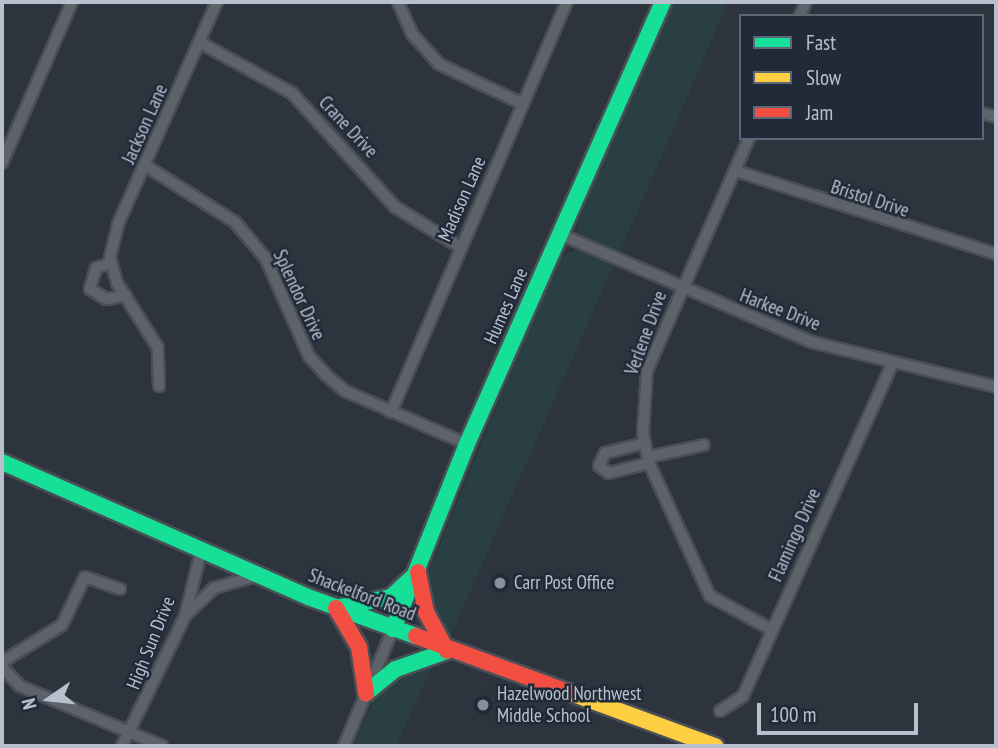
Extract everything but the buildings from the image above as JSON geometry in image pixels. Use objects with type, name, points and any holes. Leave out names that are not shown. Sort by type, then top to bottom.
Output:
[{"type":"main road","name":"Humes Lane","points":[[393,629],[467,444],[562,235],[663,2]]},
{"type":"main road","name":"Shackelford Road","points":[[2,462],[202,548],[257,576],[336,608],[447,651],[715,746]]},
{"type":"main road","points":[[366,693],[359,647],[336,608],[391,597],[418,572]]},
{"type":"main road","points":[[366,693],[396,669],[447,651],[426,612],[418,572]]},
{"type":"street","points":[[2,163],[72,2]]},
{"type":"street","name":"Jackson Lane","points":[[126,296],[106,299],[90,289],[96,268],[111,262],[118,224],[218,2]]},
{"type":"street","points":[[398,2],[408,27],[439,64],[523,104]]},
{"type":"street","name":"Madison Lane","points":[[391,412],[567,2]]},
{"type":"street","name":"Crane Drive","points":[[201,43],[292,93],[395,207],[460,247]]},
{"type":"street","name":"Verlene Drive","points":[[748,140],[647,370],[645,443],[648,460],[710,596],[772,630]]},
{"type":"street","name":"Splendor Drive","points":[[146,166],[235,222],[266,259],[309,356],[345,391],[467,444]]},
{"type":"street","name":"Bristol Drive","points":[[736,171],[996,254]]},
{"type":"street","name":"Harkee Drive","points":[[562,235],[786,332],[891,364],[996,387]]},
{"type":"street","points":[[111,262],[126,296],[158,348],[159,386]]},
{"type":"street","name":"Flamingo Drive","points":[[720,711],[743,696],[891,364]]},
{"type":"street","points":[[645,443],[605,453],[599,466],[609,473],[704,445]]},
{"type":"street","name":"High Sun Drive","points":[[122,746],[185,616],[202,548]]},
{"type":"street","points":[[185,616],[215,588],[257,576]]},
{"type":"street","points":[[2,662],[62,625],[85,577],[120,589]]},
{"type":"street","points":[[344,746],[393,629]]},
{"type":"street","points":[[2,667],[20,686],[162,746]]},
{"type":"green space","points":[[670,2],[728,2],[620,252],[582,236],[574,219]]},
{"type":"green space","points":[[579,248],[614,264],[450,637],[435,623],[427,576],[557,259]]},
{"type":"green space","points":[[433,664],[396,746],[353,746],[382,683]]},
{"type":"traffic: fast","points":[[393,629],[467,444],[663,2]]},
{"type":"traffic: fast","points":[[2,462],[308,597],[416,636]]},
{"type":"traffic: fast","points":[[340,607],[391,597],[418,572]]},
{"type":"traffic: fast","points":[[366,693],[396,669],[447,651]]},
{"type":"traffic: slow","points":[[568,692],[715,746]]},
{"type":"traffic: jam","points":[[418,572],[426,612],[447,651]]},
{"type":"traffic: jam","points":[[336,608],[359,647],[366,693]]},
{"type":"traffic: jam","points":[[416,636],[568,692]]},
{"type":"place","name":"Carr Post Office","points":[[500,583]]},
{"type":"place","name":"Hazelwood Northwest Middle School","points":[[483,705]]}]
